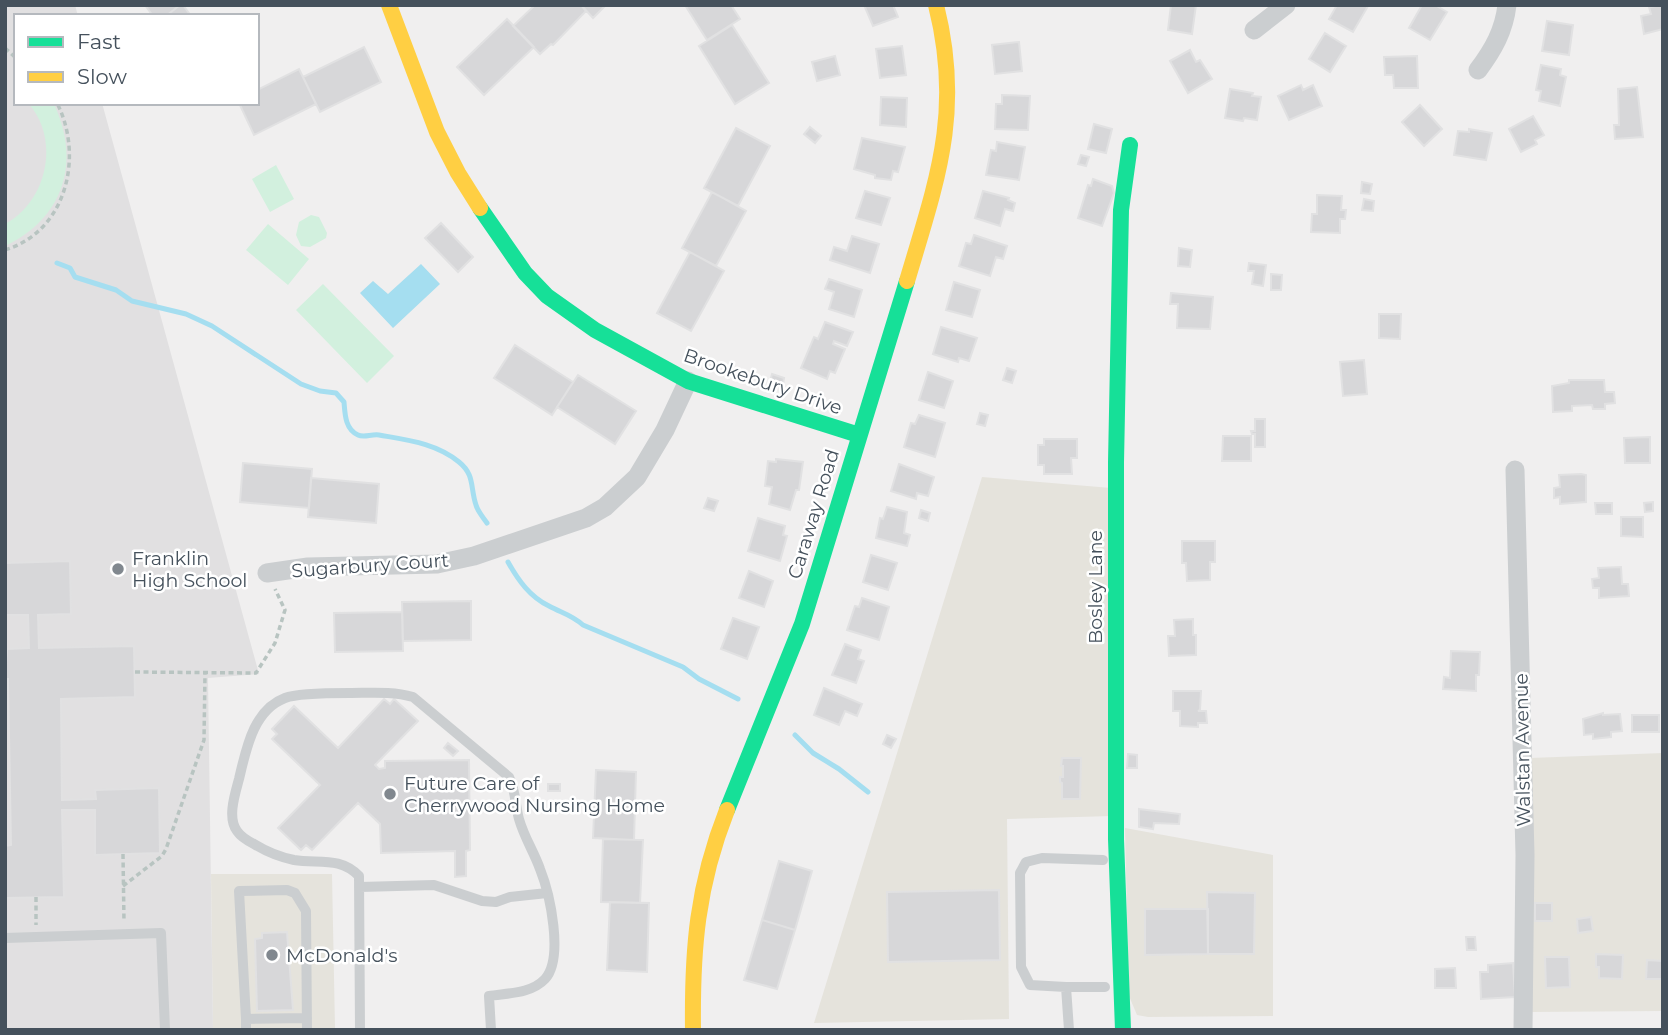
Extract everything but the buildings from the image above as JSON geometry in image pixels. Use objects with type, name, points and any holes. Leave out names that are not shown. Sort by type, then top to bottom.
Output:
[{"type":"street","name":"Brookebury Drive","points":[[389,5],[442,143],[458,173],[525,274],[555,302],[595,330],[688,381],[859,435]]},
{"type":"street","name":"Caraway Road","points":[[693,1030],[692,973],[698,911],[716,839],[802,624],[939,175],[947,135],[950,99],[949,70],[936,5]]},
{"type":"street","points":[[1254,30],[1286,5]]},
{"type":"street","points":[[1478,70],[1493,50],[1501,32],[1507,5]]},
{"type":"street","name":"Bosley Lane","points":[[1123,1030],[1116,839],[1116,462],[1121,210],[1130,145]]},
{"type":"street","name":"Sugarbury Court","points":[[267,573],[308,567],[437,564],[474,556],[586,518],[614,499],[636,477],[665,430],[688,381]]},
{"type":"street","name":"Walstan Avenue","points":[[1516,470],[1525,855],[1522,1030]]},
{"type":"lane","points":[[360,1030],[359,876],[345,864],[335,861],[295,860],[275,855],[236,831],[232,816],[251,733],[266,712],[286,697],[399,693],[413,697],[509,778],[514,788],[519,820],[547,892],[554,925],[551,968],[546,978],[526,990],[489,996],[491,1030]]},
{"type":"lane","points":[[1103,860],[1042,858],[1026,862],[1020,873],[1021,967],[1030,985],[1105,987]]},
{"type":"lane","points":[[359,887],[434,886],[482,901],[496,902],[547,892]]},
{"type":"lane","points":[[307,1018],[246,1024],[239,891],[287,890],[295,894],[306,911],[307,1018],[307,1030]]},
{"type":"lane","points":[[5,939],[161,933],[165,1030]]},
{"type":"lane","points":[[1066,987],[1069,1030]]},
{"type":"path","points":[[5,250],[22,242],[42,227],[59,204],[64,191],[71,162],[71,146],[58,105]]},
{"type":"path","points":[[135,673],[256,673],[275,643],[285,610],[267,573]]},
{"type":"path","points":[[123,886],[162,856],[166,849],[204,740],[205,673]]},
{"type":"path","points":[[123,854],[124,935]]},
{"type":"path","points":[[36,897],[37,937]]},
{"type":"shaded area","name":"Franklin High School","points":[[5,5],[75,5],[77,14],[14,14],[14,105],[103,105],[259,674],[208,678],[213,1030],[5,1030]]},
{"type":"shaded area","points":[[982,477],[1111,488],[1112,816],[1007,819],[1009,1019],[814,1023]]},
{"type":"shaded area","points":[[1663,753],[1663,1011],[1532,1012],[1530,758]]},
{"type":"shaded area","points":[[1125,828],[1273,855],[1273,1016],[1137,1015],[1129,996]]},
{"type":"shaded area","points":[[211,874],[332,874],[335,1028],[213,1030]]},
{"type":"green space","points":[[29,105],[54,105],[66,147],[62,186],[54,204],[41,220],[5,246],[5,224],[31,201],[45,169],[44,134]]},
{"type":"green space","points":[[276,165],[294,199],[270,212],[252,179]]},
{"type":"green space","points":[[311,215],[319,217],[327,233],[326,238],[310,247],[301,246],[296,235],[299,222]]},
{"type":"green space","points":[[268,224],[309,259],[288,285],[246,250]]},
{"type":"green space","points":[[323,284],[394,356],[367,383],[296,310]]},
{"type":"water","points":[[421,264],[440,284],[393,328],[360,293],[373,281],[388,294]]},
{"type":"waterway","points":[[57,263],[70,268],[75,277],[116,290],[132,301],[186,314],[212,326],[301,384],[336,393],[344,402],[348,425],[358,435],[379,435],[441,450],[468,472],[477,508],[487,523]]},
{"type":"waterway","points":[[508,562],[525,587],[542,602],[583,625],[683,667],[699,679],[738,699]]},
{"type":"waterway","points":[[795,735],[813,753],[868,792]]},
{"type":"traffic: fast","points":[[1123,1030],[1116,839],[1116,462],[1121,210],[1130,145]]},
{"type":"traffic: fast","points":[[480,208],[525,273],[547,296],[595,330],[688,381],[859,435]]},
{"type":"traffic: fast","points":[[727,810],[802,624],[907,281]]},
{"type":"traffic: slow","points":[[389,5],[437,132],[480,208]]},
{"type":"traffic: slow","points":[[907,281],[936,178],[947,113],[944,43],[936,5]]},
{"type":"traffic: slow","points":[[693,1030],[698,918],[709,865],[727,810]]},
{"type":"place","name":"Franklin High School","points":[[118,569]]},
{"type":"place","name":"Future Care of Cherrywood Nursing Home","points":[[390,794]]},
{"type":"place","name":"McDonald's","points":[[272,955]]}]
